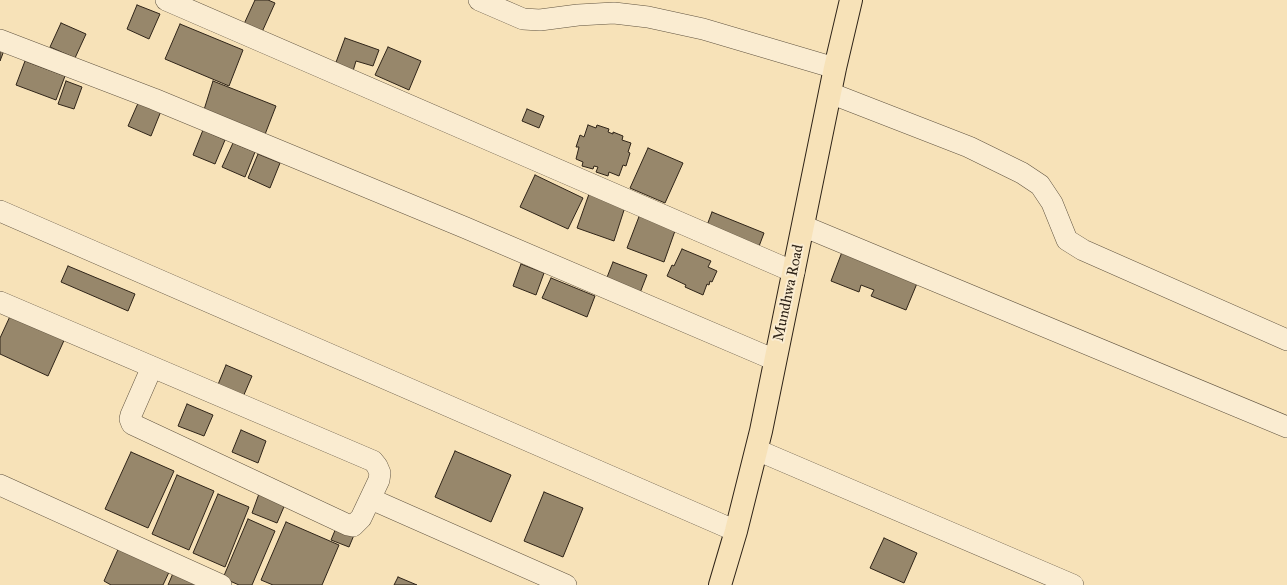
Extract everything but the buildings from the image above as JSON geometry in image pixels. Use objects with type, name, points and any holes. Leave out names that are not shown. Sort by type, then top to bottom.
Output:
[{"type":"main road","name":"Mundhwa Road","points":[[720,585],[736,531],[756,450],[835,68],[851,0]]},
{"type":"street","points":[[166,0],[794,272]]},
{"type":"street","points":[[479,0],[523,19],[540,20],[578,15],[614,13],[648,17],[703,29],[835,68]]},
{"type":"street","points":[[0,40],[197,117],[474,231],[775,360]]},
{"type":"street","points":[[830,93],[969,147],[1022,173],[1040,185],[1052,203],[1067,240],[1083,250],[1287,340]]},
{"type":"street","points":[[0,211],[736,531]]},
{"type":"street","points":[[803,226],[1287,427]]},
{"type":"street","points":[[0,302],[152,367],[372,462],[377,466],[380,473],[379,480],[361,518],[353,526],[348,525],[132,424],[130,419],[152,367]]},
{"type":"street","points":[[756,450],[1073,585]]},
{"type":"street","points":[[0,485],[221,585]]},
{"type":"street","points":[[371,499],[566,585]]}]
